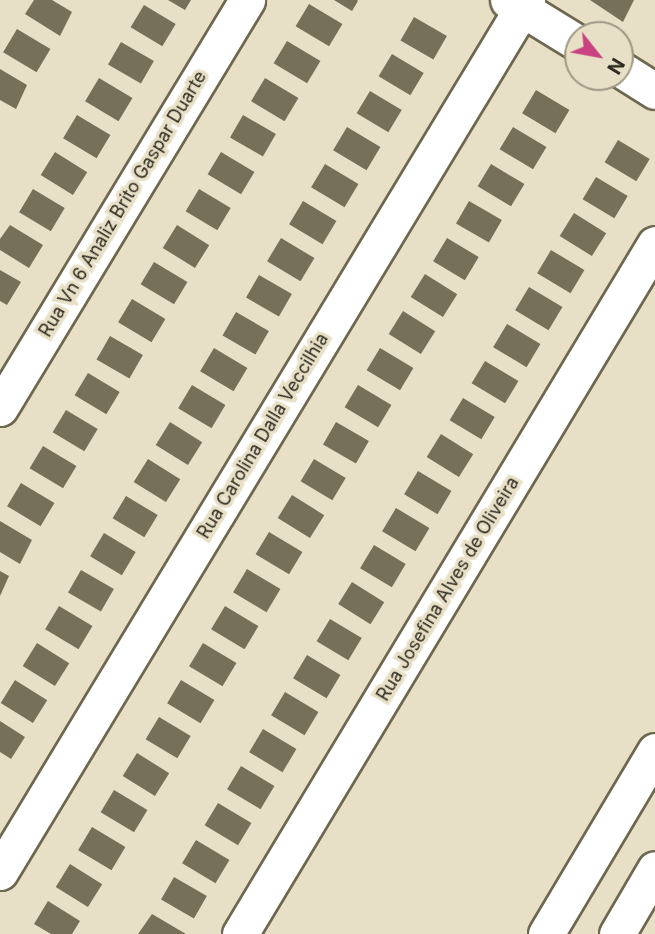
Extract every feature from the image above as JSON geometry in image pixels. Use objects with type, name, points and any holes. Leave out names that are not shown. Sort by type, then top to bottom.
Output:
[{"type":"street","name":"Rua Vn 6 Analiz Brito Gaspar Duarte","points":[[0,408],[247,0]]},
{"type":"street","points":[[519,3],[564,34]]},
{"type":"street","name":"Rua Carolina Dalla Veccilhia","points":[[0,872],[519,3]]},
{"type":"street","points":[[634,78],[655,91]]},
{"type":"street","name":"Rua Josefina Alves de Oliveira","points":[[240,934],[655,244]]},
{"type":"street","points":[[546,934],[655,751]]},
{"type":"street","points":[[617,934],[655,869]]},
{"type":"building","points":[[34,0],[52,0],[72,12],[60,36],[25,14]]},
{"type":"building","points":[[168,0],[191,0],[185,10]]},
{"type":"building","points":[[334,0],[357,0],[358,1],[352,11]]},
{"type":"building","points":[[590,0],[634,0],[622,21]]},
{"type":"building","points":[[309,4],[342,24],[329,46],[296,26]]},
{"type":"building","points":[[144,5],[176,24],[162,46],[131,27]]},
{"type":"building","points":[[414,17],[447,36],[433,59],[400,40]]},
{"type":"building","points":[[17,29],[50,49],[37,72],[3,52]]},
{"type":"building","points":[[287,41],[320,61],[307,83],[274,63]]},
{"type":"building","points":[[121,42],[154,61],[141,84],[108,65]]},
{"type":"building","points":[[392,54],[424,73],[410,95],[379,76]]},
{"type":"building","points":[[0,69],[27,85],[16,109],[0,100]]},
{"type":"building","points":[[99,78],[132,98],[119,121],[85,101]]},
{"type":"building","points":[[265,78],[298,98],[285,121],[251,101]]},
{"type":"building","points":[[536,90],[569,110],[556,133],[522,113]]},
{"type":"building","points":[[370,91],[402,110],[388,132],[357,113]]},
{"type":"building","points":[[77,115],[110,135],[97,158],[63,138]]},
{"type":"building","points":[[243,115],[276,134],[263,157],[230,138]]},
{"type":"building","points":[[347,127],[380,147],[367,170],[333,150]]},
{"type":"building","points":[[513,127],[546,147],[533,169],[500,149]]},
{"type":"building","points":[[618,140],[650,159],[636,181],[605,162]]},
{"type":"building","points":[[55,152],[87,172],[73,195],[41,175]]},
{"type":"building","points":[[221,152],[254,172],[241,194],[208,174]]},
{"type":"building","points":[[325,164],[358,184],[345,207],[311,187]]},
{"type":"building","points":[[491,164],[524,184],[511,206],[478,186]]},
{"type":"building","points":[[596,177],[628,196],[614,218],[583,199]]},
{"type":"building","points":[[33,189],[65,208],[51,231],[19,212]]},
{"type":"building","points":[[199,189],[231,208],[217,230],[186,211]]},
{"type":"building","points":[[303,201],[336,221],[323,244],[289,224]]},
{"type":"building","points":[[469,201],[502,220],[489,243],[456,224]]},
{"type":"building","points":[[574,213],[606,233],[592,256],[560,236]]},
{"type":"building","points":[[10,225],[43,245],[29,268],[0,250],[0,239]]},
{"type":"building","points":[[177,225],[209,245],[195,268],[163,248]]},
{"type":"building","points":[[281,238],[314,258],[301,281],[267,261]]},
{"type":"building","points":[[447,238],[479,257],[465,280],[433,261]]},
{"type":"building","points":[[551,250],[584,270],[571,293],[537,273]]},
{"type":"building","points":[[154,262],[187,282],[174,304],[141,284]]},
{"type":"building","points":[[0,270],[21,282],[7,305],[0,301]]},
{"type":"building","points":[[425,274],[457,294],[443,317],[411,297]]},
{"type":"building","points":[[259,275],[292,294],[279,317],[246,298]]},
{"type":"building","points":[[529,287],[562,307],[549,330],[515,310]]},
{"type":"building","points":[[132,299],[165,319],[152,342],[118,322]]},
{"type":"building","points":[[403,311],[435,331],[421,354],[389,334]]},
{"type":"building","points":[[236,312],[269,331],[255,354],[222,335]]},
{"type":"building","points":[[507,324],[540,344],[527,367],[493,347]]},
{"type":"building","points":[[110,336],[143,355],[129,378],[97,359]]},
{"type":"building","points":[[214,348],[247,368],[234,391],[200,371]]},
{"type":"building","points":[[380,348],[413,368],[400,390],[367,370]]},
{"type":"building","points":[[485,361],[518,381],[505,403],[472,383]]},
{"type":"building","points":[[88,373],[120,392],[106,414],[75,395]]},
{"type":"building","points":[[192,385],[225,405],[212,428],[178,408]]},
{"type":"building","points":[[358,385],[391,405],[378,427],[345,407]]},
{"type":"building","points":[[463,398],[495,417],[481,439],[450,420]]},
{"type":"building","points":[[66,410],[98,429],[84,451],[53,432]]},
{"type":"building","points":[[170,422],[202,442],[188,465],[156,445]]},
{"type":"building","points":[[336,422],[369,441],[356,464],[323,445]]},
{"type":"building","points":[[441,434],[473,454],[459,477],[427,457]]},
{"type":"building","points":[[43,446],[76,466],[63,488],[30,468]]},
{"type":"building","points":[[148,459],[180,479],[166,502],[134,482]]},
{"type":"building","points":[[314,459],[346,478],[332,500],[301,481]]},
{"type":"building","points":[[418,471],[451,491],[438,514],[404,494]]},
{"type":"building","points":[[21,483],[54,503],[41,526],[7,506]]},
{"type":"building","points":[[292,495],[324,515],[310,538],[278,518]]},
{"type":"building","points":[[126,496],[158,515],[144,537],[113,518]]},
{"type":"building","points":[[396,508],[429,528],[416,551],[382,531]]},
{"type":"building","points":[[0,521],[32,540],[20,564],[0,552]]},
{"type":"building","points":[[269,532],[302,552],[289,574],[256,554]]},
{"type":"building","points":[[104,533],[136,552],[122,575],[90,556]]},
{"type":"building","points":[[374,545],[406,564],[392,587],[360,568]]},
{"type":"building","points":[[247,569],[280,589],[267,612],[233,592]]},
{"type":"building","points":[[81,570],[114,589],[101,612],[68,593]]},
{"type":"building","points":[[0,571],[9,576],[0,596]]},
{"type":"building","points":[[352,582],[384,602],[370,624],[338,604]]},
{"type":"building","points":[[59,606],[92,626],[79,649],[45,629]]},
{"type":"building","points":[[225,606],[258,626],[245,649],[211,629]]},
{"type":"building","points":[[330,619],[362,638],[348,660],[317,641]]},
{"type":"building","points":[[37,643],[69,663],[55,686],[23,666]]},
{"type":"building","points":[[203,643],[236,663],[223,686],[189,666]]},
{"type":"building","points":[[307,655],[340,675],[327,698],[293,678]]},
{"type":"building","points":[[15,680],[47,700],[33,723],[1,703]]},
{"type":"building","points":[[181,680],[214,700],[201,723],[167,703]]},
{"type":"building","points":[[285,692],[318,712],[305,735],[271,715]]},
{"type":"building","points":[[159,717],[191,736],[177,758],[146,739]]},
{"type":"building","points":[[0,721],[25,737],[11,759],[0,752]]},
{"type":"building","points":[[263,729],[296,749],[283,772],[249,752]]},
{"type":"building","points":[[137,753],[169,773],[155,796],[123,776]]},
{"type":"building","points":[[241,766],[274,786],[261,809],[227,789]]},
{"type":"building","points":[[114,790],[147,810],[134,832],[101,812]]},
{"type":"building","points":[[218,803],[251,823],[238,845],[205,825]]},
{"type":"building","points":[[92,827],[125,847],[112,870],[78,850]]},
{"type":"building","points":[[196,840],[229,860],[216,883],[182,863]]},
{"type":"building","points":[[70,864],[102,884],[88,907],[56,887]]},
{"type":"building","points":[[174,877],[207,896],[194,919],[161,900]]},
{"type":"building","points":[[48,901],[80,921],[72,934],[51,934],[34,924]]},
{"type":"building","points":[[152,914],[186,934],[138,934]]}]
